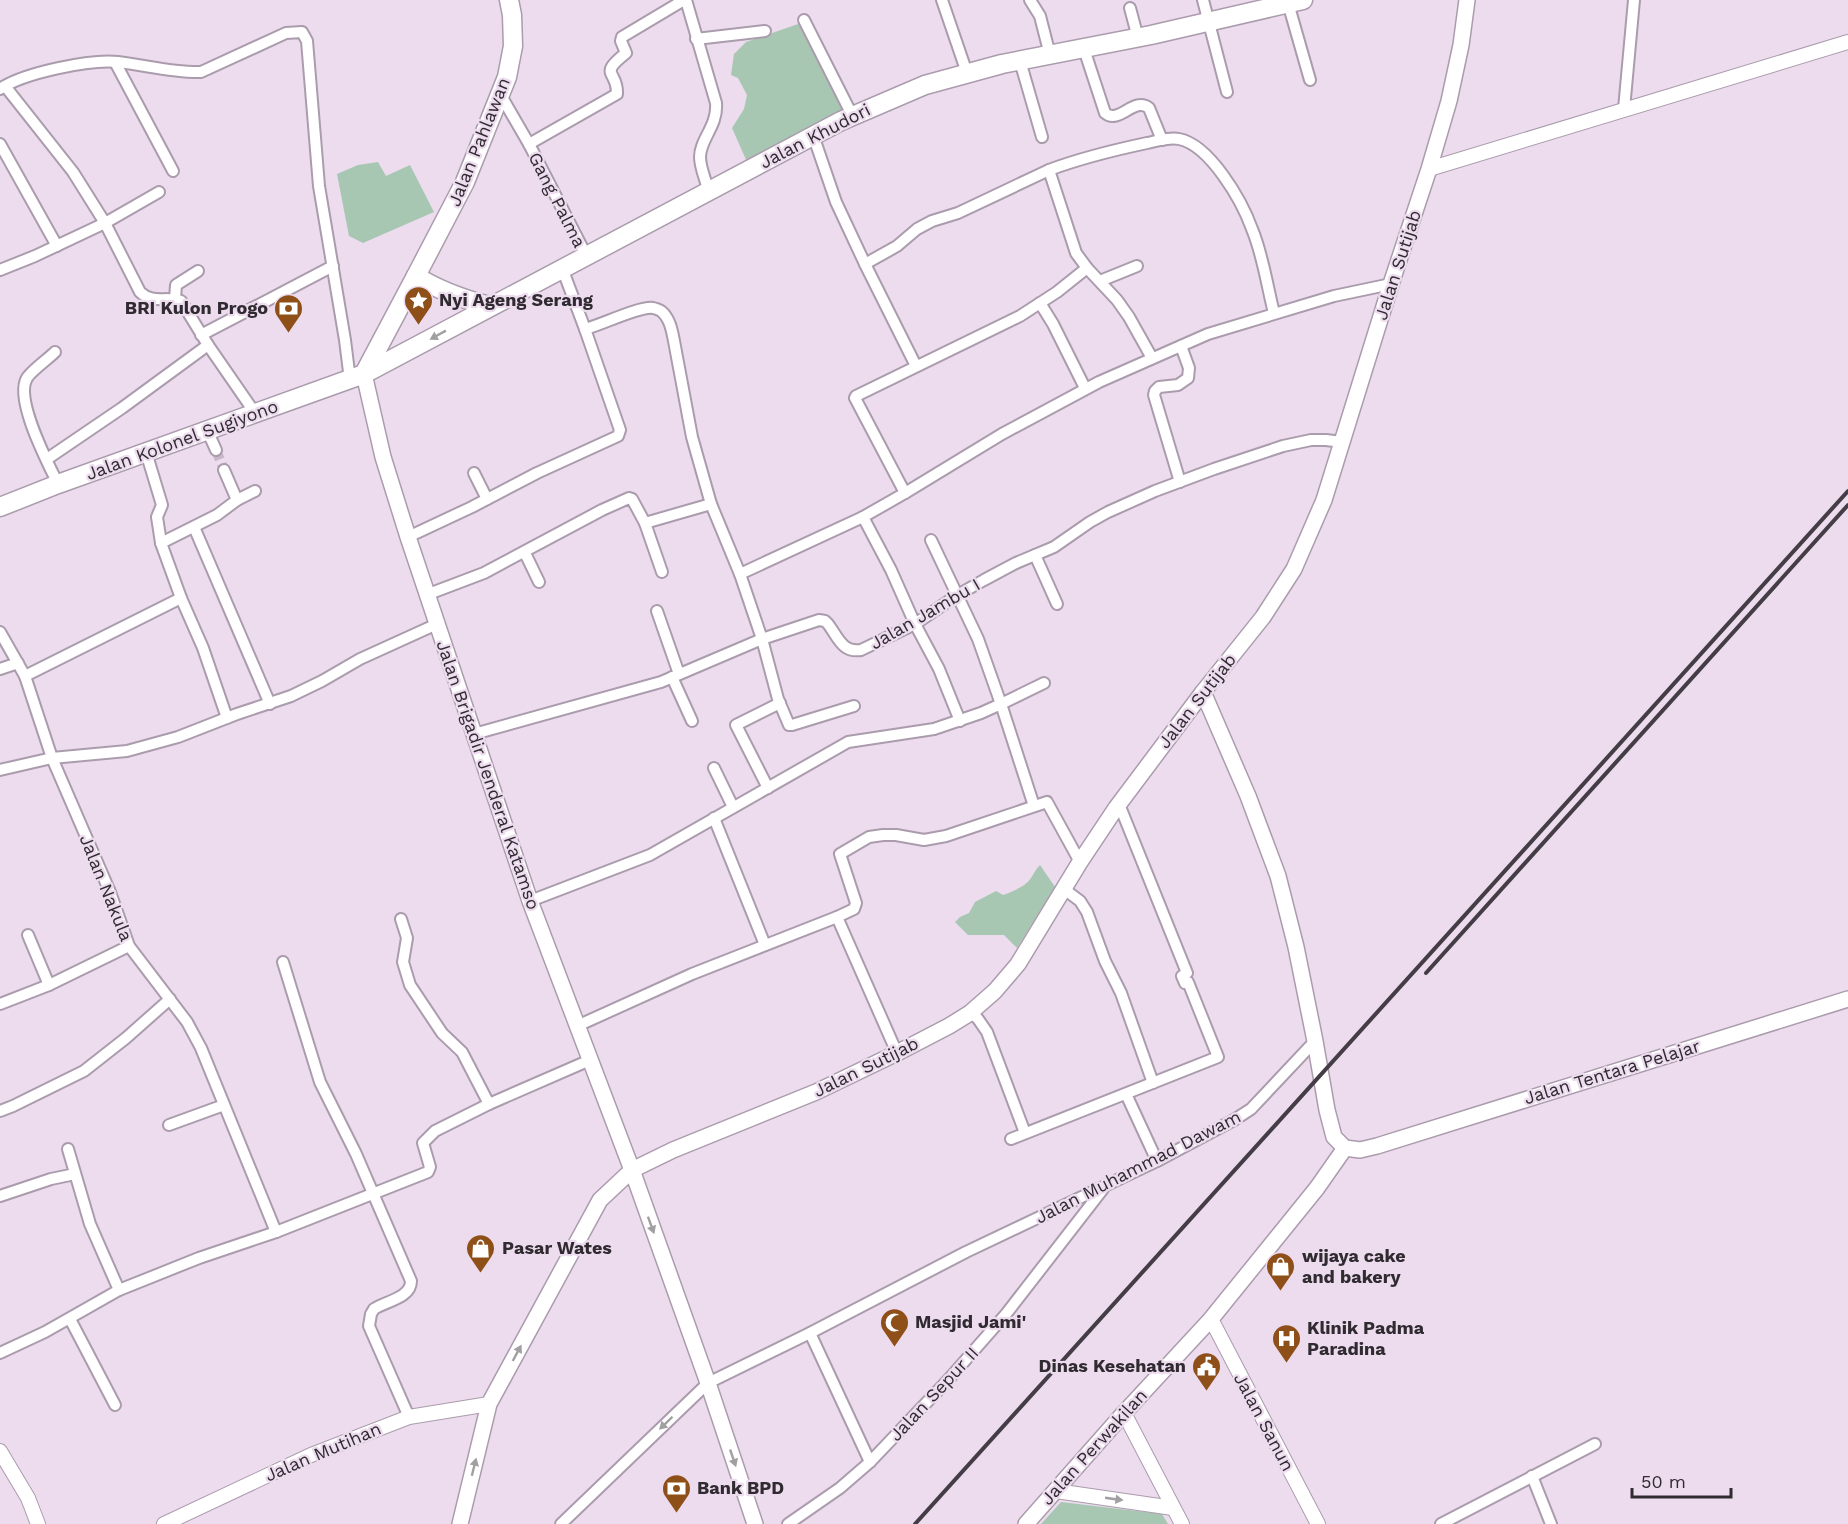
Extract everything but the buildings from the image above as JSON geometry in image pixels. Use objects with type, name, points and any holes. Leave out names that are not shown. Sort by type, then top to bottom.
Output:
[{"type":"main road","name":"Jalan Pahlawan","points":[[357,377],[416,276],[465,182],[507,77],[513,46],[509,0]]},
{"type":"main road","name":"Jalan Sutijab","points":[[460,1524],[489,1404],[600,1200],[632,1170],[673,1150],[816,1092],[897,1053],[949,1026],[971,1012],[995,991],[1018,964],[1080,862],[1119,804],[1263,617],[1294,569],[1324,500],[1429,169],[1454,78],[1467,0]]},
{"type":"main road","name":"Jalan Khudori","points":[[357,377],[813,135],[852,115],[925,85],[1020,61],[1138,38],[1296,2]]},
{"type":"main road","points":[[416,276],[445,293],[489,306]]},
{"type":"main road","name":"Jalan Kolonel Sugiyono","points":[[0,507],[357,377]]},
{"type":"main road","name":"Jalan Brigadir Jenderal Katamso","points":[[357,377],[426,595],[530,901],[632,1170],[708,1383],[755,1524]]},
{"type":"main road","points":[[1203,692],[1248,796],[1278,876],[1296,947],[1327,1110],[1334,1137],[1345,1148]]},
{"type":"main road","name":"Jalan Tentara Pelajar","points":[[1345,1148],[1360,1150],[1377,1146],[1848,999]]},
{"type":"main road","name":"Jalan Perwakilan","points":[[1026,1524],[1211,1319],[1317,1188],[1345,1148]]},
{"type":"street","points":[[529,144],[617,94],[610,70],[613,63],[626,53],[621,41],[622,37],[685,0],[716,103],[717,112],[700,155],[708,190]]},
{"type":"street","points":[[942,0],[967,73]]},
{"type":"street","points":[[1030,0],[1040,16],[1050,55]]},
{"type":"street","points":[[1203,0],[1227,92]]},
{"type":"street","points":[[1624,109],[1634,0]]},
{"type":"street","points":[[1296,2],[1310,80]]},
{"type":"street","points":[[1130,8],[1138,38]]},
{"type":"street","points":[[804,20],[852,115]]},
{"type":"street","points":[[696,39],[765,31]]},
{"type":"street","points":[[255,413],[201,336],[181,302],[175,299],[152,299],[140,292],[105,223],[73,171],[2,87],[24,76],[95,62],[115,62],[189,73],[201,72],[286,33],[302,32],[308,41],[319,186],[345,340],[357,377]]},
{"type":"street","points":[[1429,169],[1848,42]]},
{"type":"street","points":[[1084,49],[1108,116],[1114,117],[1139,104],[1145,105],[1149,108],[1162,140]]},
{"type":"street","points":[[1020,61],[1042,138]]},
{"type":"street","points":[[115,62],[173,171]]},
{"type":"street","name":"Gang Palma","points":[[500,94],[529,144],[586,255]]},
{"type":"street","points":[[813,135],[836,202],[916,366]]},
{"type":"street","points":[[865,264],[897,246],[932,220],[958,213],[1049,170],[1086,157],[1178,138],[1208,155],[1238,200],[1253,231],[1274,314]]},
{"type":"street","points":[[0,144],[57,246]]},
{"type":"street","points":[[1049,170],[1073,246],[1087,268],[1130,316],[1152,358]]},
{"type":"street","points":[[0,270],[105,223],[159,192]]},
{"type":"street","points":[[201,336],[333,266]]},
{"type":"street","points":[[1100,281],[1137,266]]},
{"type":"street","points":[[408,537],[619,434],[620,430],[562,268]]},
{"type":"street","points":[[905,493],[855,398],[857,394],[1020,316],[1087,268]]},
{"type":"street","points":[[175,299],[176,285],[198,271]]},
{"type":"street","points":[[740,574],[862,517],[1085,388],[1152,358],[1208,334],[1334,296],[1391,284]]},
{"type":"street","points":[[1040,303],[1085,388]]},
{"type":"street","points":[[585,329],[642,309],[653,308],[666,317],[674,341],[692,437],[711,504],[740,574],[787,722],[792,725],[854,706]]},
{"type":"street","points":[[46,459],[122,408],[208,345]]},
{"type":"street","points":[[1180,482],[1154,395],[1159,387],[1178,385],[1188,378],[1189,368],[1181,346]]},
{"type":"street","points":[[55,352],[28,376],[24,384],[29,420],[58,484]]},
{"type":"street","points":[[207,430],[216,450]]},
{"type":"street","name":"Jalan Jambu I","points":[[474,734],[661,682],[762,639],[819,620],[825,621],[845,648],[852,651],[861,650],[915,624],[956,596],[1016,563],[1054,547],[1108,512],[1180,482],[1283,446],[1311,440],[1342,442]]},
{"type":"street","points":[[146,452],[162,505],[157,517],[161,543],[181,598],[203,648],[227,718]]},
{"type":"street","points":[[224,470],[237,500]]},
{"type":"street","points":[[474,473],[487,499]]},
{"type":"street","points":[[161,543],[217,515],[237,500],[255,491]]},
{"type":"street","points":[[426,595],[484,573],[631,497],[645,523],[662,572]]},
{"type":"street","points":[[645,523],[711,504]]},
{"type":"street","points":[[862,517],[895,578],[915,624],[939,669],[960,721]]},
{"type":"street","points":[[194,527],[270,704]]},
{"type":"street","points":[[930,540],[978,639],[1034,806]]},
{"type":"street","points":[[525,553],[539,582]]},
{"type":"street","points":[[1035,555],[1057,604]]},
{"type":"street","points":[[25,676],[181,598]]},
{"type":"street","points":[[657,611],[692,721]]},
{"type":"street","points":[[0,770],[52,758],[127,751],[178,737],[270,704],[437,624]]},
{"type":"street","name":"Jalan Nakula","points":[[0,632],[25,676],[52,758],[110,892],[129,946],[187,1022],[201,1048],[276,1232]]},
{"type":"street","points":[[0,669],[18,663]]},
{"type":"street","points":[[530,901],[640,860],[848,742],[922,731],[960,721],[1044,683]]},
{"type":"street","points":[[768,788],[736,725],[780,704]]},
{"type":"street","points":[[714,768],[733,807]]},
{"type":"street","points":[[577,1026],[692,974],[847,913],[856,907],[855,894],[840,854],[869,837],[883,835],[924,840],[946,836],[1047,802],[1080,862]]},
{"type":"street","points":[[1011,1138],[1218,1057],[1188,982],[1185,983],[1182,976],[1187,973],[1119,804]]},
{"type":"street","points":[[714,818],[765,945]]},
{"type":"street","points":[[1064,889],[1080,901],[1087,912],[1104,961],[1121,993],[1153,1083]]},
{"type":"street","points":[[837,917],[897,1053]]},
{"type":"street","points":[[401,919],[407,938],[403,962],[410,985],[442,1033],[462,1052],[489,1104]]},
{"type":"street","points":[[28,935],[49,985]]},
{"type":"street","points":[[0,1004],[49,985],[129,946]]},
{"type":"street","points":[[283,962],[320,1082],[356,1154],[411,1281],[411,1287],[405,1294],[374,1309],[369,1326],[409,1416]]},
{"type":"street","points":[[0,1111],[84,1071],[170,999]]},
{"type":"street","points":[[971,1012],[987,1032],[1025,1133]]},
{"type":"street","name":"Jalan Muhammad Dawam","points":[[561,1524],[708,1383],[966,1252],[1157,1161],[1234,1120],[1251,1109],[1315,1041]]},
{"type":"street","points":[[0,1353],[70,1319],[119,1290],[199,1258],[276,1232],[428,1172],[430,1167],[423,1143],[435,1131],[489,1104],[590,1060]]},
{"type":"street","points":[[1126,1094],[1157,1161]]},
{"type":"street","points":[[170,1125],[224,1105]]},
{"type":"street","points":[[68,1149],[90,1224],[119,1290]]},
{"type":"street","points":[[0,1196],[51,1179],[75,1174]]},
{"type":"street","name":"Jalan Sepur II","points":[[788,1524],[840,1488],[870,1462],[948,1380],[1006,1314],[1105,1186]]},
{"type":"street","points":[[70,1319],[115,1406]]},
{"type":"street","name":"Jalan Sanun","points":[[1211,1319],[1318,1524]]},
{"type":"street","points":[[810,1333],[870,1462]]},
{"type":"street","name":"Jalan Mutihan","points":[[164,1524],[311,1455],[409,1416],[489,1404]]},
{"type":"street","points":[[1124,1413],[1182,1524]]},
{"type":"street","points":[[1441,1524],[1595,1444]]},
{"type":"street","points":[[0,1451],[28,1498],[38,1524]]},
{"type":"street","points":[[1532,1476],[1551,1524]]},
{"type":"street","points":[[1056,1491],[1173,1508]]},
{"type":"green space","points":[[801,23],[848,108],[747,162],[732,128],[744,109],[747,95],[738,78],[731,75],[734,54],[746,42]]},
{"type":"green space","points":[[378,162],[386,176],[410,165],[434,212],[363,243],[349,236],[337,174],[358,165]]},
{"type":"green space","points":[[1040,865],[1055,887],[1017,948],[1004,935],[968,935],[955,922],[969,913],[975,902],[996,891],[1003,895],[1022,886]]},
{"type":"green space","points":[[1061,1502],[1162,1514],[1168,1524],[1041,1524]]},
{"type":"tunnel","points":[[216,450],[224,470]]},
{"type":"railway","points":[[915,1524],[1848,491]]},
{"type":"railway","points":[[1426,973],[1848,505]]},
{"type":"place","name":"Nyi Ageng Serang","points":[[418,326]]},
{"type":"place","name":"BRI Kulon Progo","points":[[289,334]]},
{"type":"place","name":"Pasar Wates","points":[[481,1274]]},
{"type":"place","name":"wijaya cake and bakery","points":[[1281,1292]]},
{"type":"place","name":"Masjid Jami'","points":[[894,1348]]},
{"type":"place","name":"Klinik Padma Paradina","points":[[1286,1364]]},
{"type":"place","name":"Dinas Kesehatan","points":[[1207,1392]]},
{"type":"place","name":"Bank BPD","points":[[676,1514]]}]
